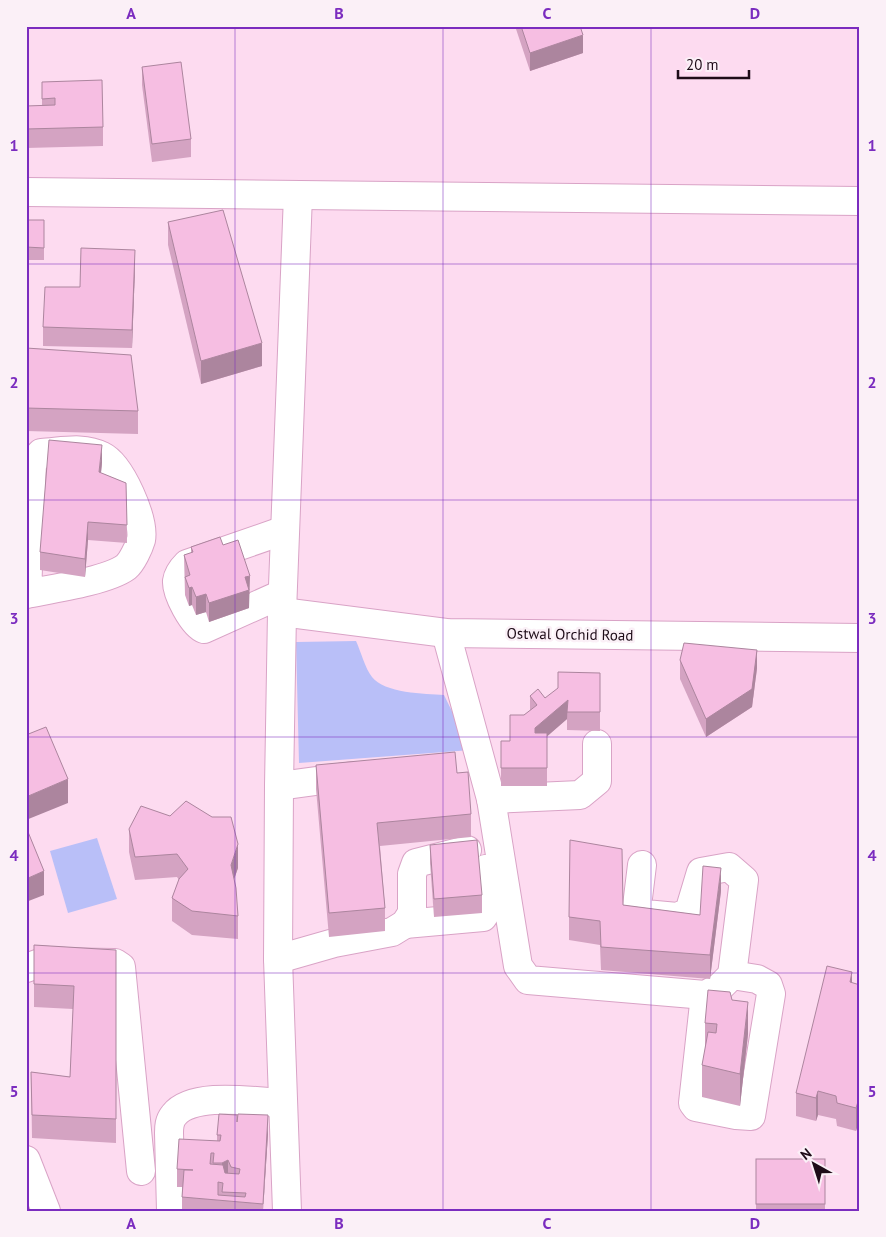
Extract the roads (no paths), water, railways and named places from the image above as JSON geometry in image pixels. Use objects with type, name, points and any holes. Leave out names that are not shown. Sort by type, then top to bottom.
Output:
[{"type":"street","points":[[26,192],[860,201]]},
{"type":"street","points":[[287,1211],[278,960],[279,786],[282,603],[298,195]]},
{"type":"street","points":[[81,450],[102,456],[114,465],[127,484],[141,539],[136,552],[127,566],[107,575],[27,594],[32,463],[41,453],[81,450]]},
{"type":"street","points":[[282,603],[204,629],[195,622],[177,591],[177,580],[179,573],[187,564],[285,530]]},
{"type":"street","name":"Ostwal Orchid Road","points":[[282,603],[446,632],[860,638]]},
{"type":"street","points":[[446,632],[491,799],[518,966],[528,980],[705,995],[720,988],[732,975],[744,880],[729,867],[701,872],[689,912],[677,917],[645,914],[637,906],[642,865]]},
{"type":"street","points":[[491,799],[580,796],[597,781],[597,744]]},
{"type":"street","points":[[404,924],[483,917],[488,912],[489,902],[484,842],[485,827],[478,777],[473,764],[465,760],[456,761]]},
{"type":"street","points":[[279,786],[373,773]]},
{"type":"street","points":[[278,960],[334,943],[392,932],[404,924],[412,913],[412,874],[416,863],[468,850],[484,842]]},
{"type":"street","points":[[26,968],[43,962],[114,963],[121,967],[140,1171]]},
{"type":"street","points":[[705,995],[693,1103],[696,1107],[741,1116],[751,1116],[771,994],[768,985],[757,979],[732,975]]},
{"type":"street","points":[[171,1211],[168,1133],[170,1121],[174,1114],[184,1106],[215,1100],[283,1103]]},
{"type":"street","points":[[26,1160],[46,1211]]}]
